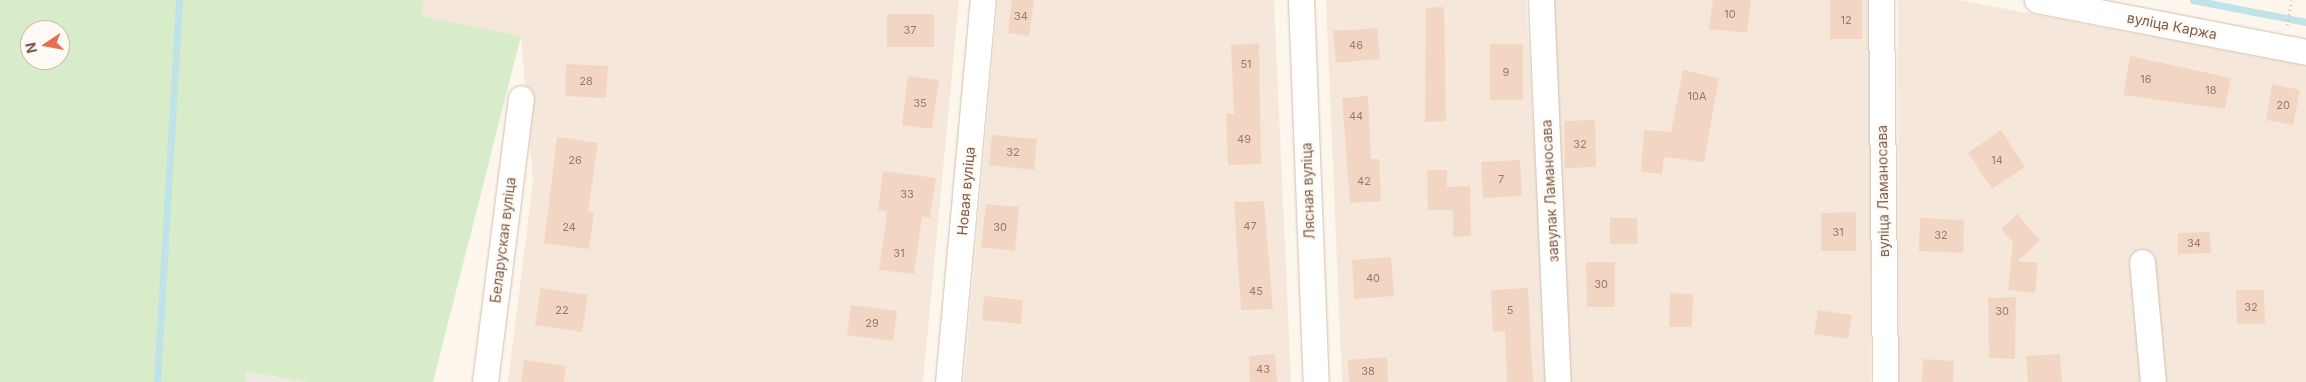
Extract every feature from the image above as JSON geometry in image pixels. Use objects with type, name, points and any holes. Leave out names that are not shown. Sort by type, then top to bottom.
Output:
[{"type":"street","name":"Новая вуліца","points":[[948,382],[983,0]]},
{"type":"street","name":"Лясная вуліца","points":[[1300,0],[1316,382]]},
{"type":"street","name":"завулак Ламаносава","points":[[1541,0],[1558,382]]},
{"type":"street","name":"вуліца Ламаносава","points":[[1881,0],[1885,382]]},
{"type":"street","name":"вуліца Каржа","points":[[2038,0],[2306,52]]},
{"type":"street","name":"Беларуская вуліца","points":[[485,382],[521,98]]},
{"type":"street","points":[[2142,262],[2152,382]]},
{"type":"shaded area","points":[[423,0],[959,0],[923,382],[508,382],[533,182],[521,36],[420,16]]},
{"type":"shaded area","points":[[998,0],[1274,0],[1291,382],[964,382]]},
{"type":"shaded area","points":[[1326,0],[1526,0],[1548,382],[1342,382]]},
{"type":"shaded area","points":[[1550,0],[1872,0],[1870,382],[1570,382]]},
{"type":"shaded area","points":[[1898,0],[1959,0],[2306,66],[2306,382],[1899,382]]},
{"type":"shaded area","points":[[245,372],[307,382],[245,382]]},
{"type":"green space","points":[[0,0],[423,0],[421,16],[521,36],[433,382],[307,382],[246,372],[245,382],[0,382]]},
{"type":"building","points":[[1012,0],[1034,0],[1029,36],[1008,33]]},
{"type":"building","points":[[1713,0],[1751,0],[1747,33],[1709,29]]},
{"type":"building","points":[[1830,0],[1862,0],[1862,39],[1830,39]]},
{"type":"building","points":[[1444,7],[1446,121],[1425,122],[1426,8]]},
{"type":"building","points":[[887,14],[934,14],[934,47],[887,47]]},
{"type":"building","points":[[1377,28],[1380,59],[1336,63],[1333,31]]},
{"type":"building","points":[[1259,43],[1261,164],[1228,165],[1226,114],[1234,114],[1231,45]]},
{"type":"building","points":[[1490,44],[1523,44],[1523,100],[1490,100]]},
{"type":"building","points":[[2130,56],[2231,78],[2225,109],[2123,95]]},
{"type":"building","points":[[566,64],[608,66],[606,98],[565,96]]},
{"type":"building","points":[[1683,70],[1719,78],[1704,162],[1664,157],[1662,174],[1641,172],[1644,130],[1671,132]]},
{"type":"building","points":[[908,76],[939,80],[932,129],[902,125]]},
{"type":"building","points":[[2272,84],[2300,90],[2293,125],[2266,120]]},
{"type":"building","points":[[1368,96],[1371,159],[1379,159],[1381,201],[1350,203],[1342,98]]},
{"type":"building","points":[[1595,120],[1596,167],[1565,168],[1564,121]]},
{"type":"building","points":[[2001,130],[2025,167],[1992,189],[1968,153]]},
{"type":"building","points":[[992,135],[1037,139],[1034,170],[989,165]]},
{"type":"building","points":[[557,137],[598,143],[588,211],[594,212],[589,249],[544,243]]},
{"type":"building","points":[[1520,160],[1522,196],[1483,198],[1481,162]]},
{"type":"building","points":[[1427,170],[1447,170],[1447,187],[1470,186],[1471,236],[1453,237],[1453,210],[1428,210]]},
{"type":"building","points":[[883,171],[936,178],[930,218],[922,216],[914,274],[879,270],[887,212],[878,210]]},
{"type":"building","points":[[1264,201],[1273,309],[1241,310],[1234,202]]},
{"type":"building","points":[[986,204],[1019,207],[1015,251],[981,247]]},
{"type":"building","points":[[1856,212],[1856,251],[1821,251],[1821,213]]},
{"type":"building","points":[[2017,214],[2040,240],[2018,261],[2038,263],[2035,293],[2008,290],[2013,243],[2001,229]]},
{"type":"building","points":[[1610,218],[1637,218],[1638,244],[1610,244]]},
{"type":"building","points":[[1920,218],[1964,220],[1963,253],[1919,251]]},
{"type":"building","points":[[2210,232],[2211,253],[2178,254],[2178,233]]},
{"type":"building","points":[[1391,257],[1394,296],[1354,299],[1352,260]]},
{"type":"building","points":[[1586,262],[1615,262],[1615,307],[1587,307]]},
{"type":"building","points":[[541,288],[588,295],[582,332],[535,325]]},
{"type":"building","points":[[1528,288],[1533,382],[1507,382],[1505,331],[1493,332],[1491,290]]},
{"type":"building","points":[[2236,290],[2264,290],[2265,324],[2237,324]]},
{"type":"building","points":[[1670,293],[1693,294],[1692,327],[1669,327]]},
{"type":"building","points":[[984,296],[1023,300],[1021,324],[982,320]]},
{"type":"building","points":[[2016,297],[2015,359],[1989,358],[1988,298]]},
{"type":"building","points":[[851,305],[897,311],[893,341],[847,335]]},
{"type":"building","points":[[1818,310],[1852,315],[1848,339],[1814,334]]},
{"type":"building","points":[[1275,354],[1277,382],[1250,382],[1249,356]]},
{"type":"building","points":[[2060,354],[2062,382],[2028,382],[2026,356]]},
{"type":"building","points":[[1387,357],[1388,382],[1349,382],[1348,360]]},
{"type":"building","points":[[1923,359],[1954,361],[1953,382],[1922,382]]},
{"type":"building","points":[[524,360],[566,366],[564,382],[521,382]]},
{"type":"waterway","points":[[157,382],[179,0]]},
{"type":"waterway","points":[[2193,0],[2306,22]]}]
